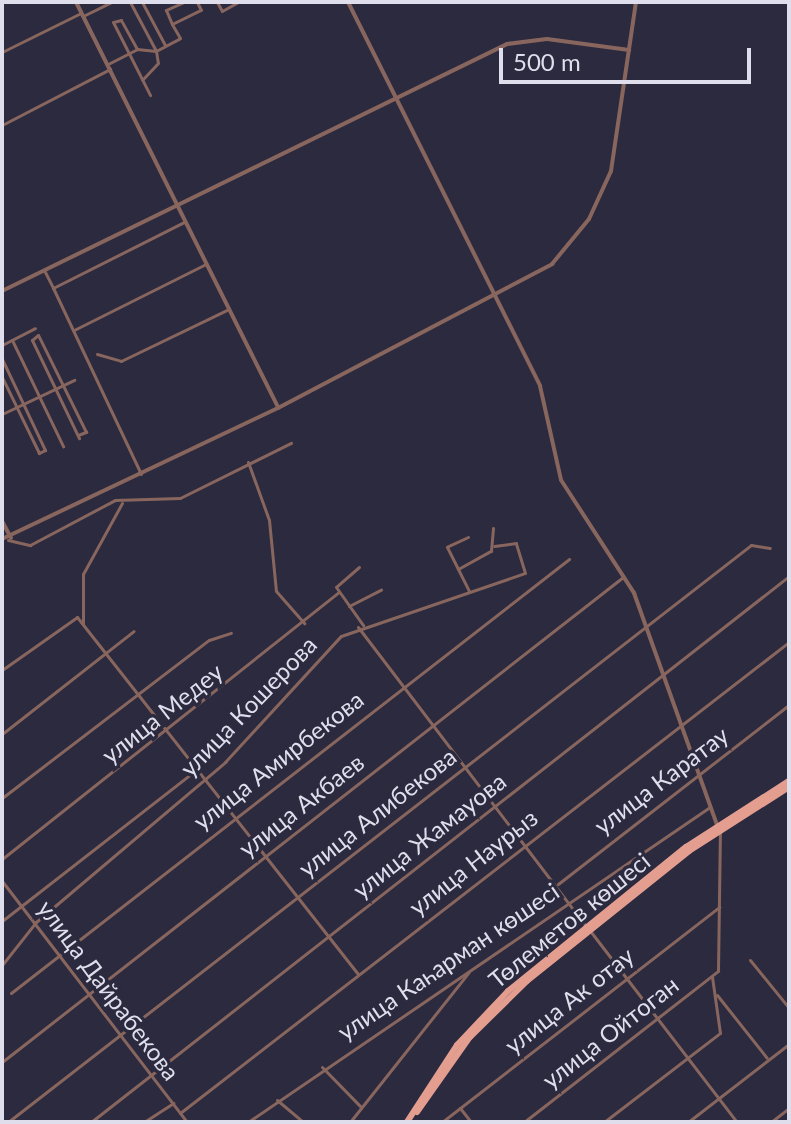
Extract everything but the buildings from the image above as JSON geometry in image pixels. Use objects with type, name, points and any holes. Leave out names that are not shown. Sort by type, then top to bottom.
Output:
[{"type":"main road","name":"Төлеметов көшесі","points":[[409,1122],[466,1034],[588,929],[718,826],[786,786]]},
{"type":"street","points":[[76,2],[278,408]]},
{"type":"street","points":[[2,52],[112,2]]},
{"type":"street","points":[[130,2],[156,51],[158,63],[142,80]]},
{"type":"street","points":[[142,2],[165,46]]},
{"type":"street","points":[[172,24],[201,10],[197,2]]},
{"type":"street","points":[[217,2],[222,11],[238,2]]},
{"type":"street","points":[[348,2],[540,386],[561,480],[623,577],[648,625],[718,826],[719,907]]},
{"type":"street","points":[[7,539],[495,299],[552,264],[595,208],[617,143],[636,2]]},
{"type":"street","points":[[2,125],[128,53],[137,49],[156,51],[180,38],[166,10],[180,3]]},
{"type":"street","points":[[137,49],[115,20],[150,95]]},
{"type":"street","points":[[2,291],[507,44],[547,39],[629,50]]},
{"type":"street","points":[[53,288],[185,222]]},
{"type":"street","points":[[74,330],[206,264]]},
{"type":"street","points":[[44,270],[141,474]]},
{"type":"street","points":[[97,354],[116,363],[229,309]]},
{"type":"street","points":[[2,345],[35,328]]},
{"type":"street","points":[[38,335],[63,385],[86,432],[79,436],[32,340],[38,335]]},
{"type":"street","points":[[12,340],[63,446]]},
{"type":"street","points":[[2,359],[45,450],[39,453],[2,377]]},
{"type":"street","points":[[2,414],[74,380]]},
{"type":"street","points":[[2,521],[7,539],[20,548],[123,502],[180,498],[291,443]]},
{"type":"street","points":[[248,462],[269,520],[276,591],[305,623]]},
{"type":"street","points":[[83,624],[83,574],[123,502]]},
{"type":"street","points":[[458,569],[494,546],[493,528]]},
{"type":"street","points":[[468,537],[447,543],[469,591]]},
{"type":"street","name":"улица Алибекова","points":[[8,1122],[759,540],[770,548]]},
{"type":"street","name":"улица Кошерова","points":[[2,965],[36,922],[204,780],[321,655],[361,626],[526,571],[516,543],[494,546]]},
{"type":"street","name":"улица Амирбекова","points":[[11,993],[569,559]]},
{"type":"street","name":"улица Медеу","points":[[2,859],[168,733],[305,623],[339,592],[337,581],[359,567]]},
{"type":"street","name":"улица Жамауова","points":[[91,1122],[789,576]]},
{"type":"street","name":"улица Акбаев","points":[[2,1062],[623,577]]},
{"type":"street","points":[[349,606],[381,590]]},
{"type":"street","points":[[339,592],[361,626],[468,763],[588,929],[737,1122]]},
{"type":"street","points":[[2,670],[73,617],[83,624],[358,974]]},
{"type":"street","points":[[2,734],[134,631]]},
{"type":"street","points":[[2,798],[209,640],[231,633]]},
{"type":"street","name":"улица Наурыз","points":[[180,1113],[789,642]]},
{"type":"street","name":"улица Каратау","points":[[557,884],[789,705]]},
{"type":"street","points":[[2,921],[196,771]]},
{"type":"street","points":[[786,786],[789,798]]},
{"type":"street","name":"улица Каһарман көшесі","points":[[248,1122],[322,1067],[710,807]]},
{"type":"street","name":"улица Дайрабекова","points":[[2,881],[187,1122]]},
{"type":"street","name":"улица Ойтоган","points":[[524,1122],[718,971],[719,907]]},
{"type":"street","name":"улица Ак отау","points":[[442,1122],[719,907]]},
{"type":"street","points":[[750,960],[789,1008]]},
{"type":"street","points":[[350,1122],[469,971]]},
{"type":"street","points":[[604,1122],[720,1033],[712,977]]},
{"type":"street","points":[[715,992],[768,1059]]},
{"type":"street","points":[[688,1122],[789,1044]]},
{"type":"street","points":[[322,1067],[362,1107]]},
{"type":"street","points":[[277,1100],[303,1122]]},
{"type":"street","points":[[144,1122],[173,1103]]},
{"type":"street","points":[[460,1108],[471,1122]]},
{"type":"street","points":[[771,1122],[789,1108]]}]
